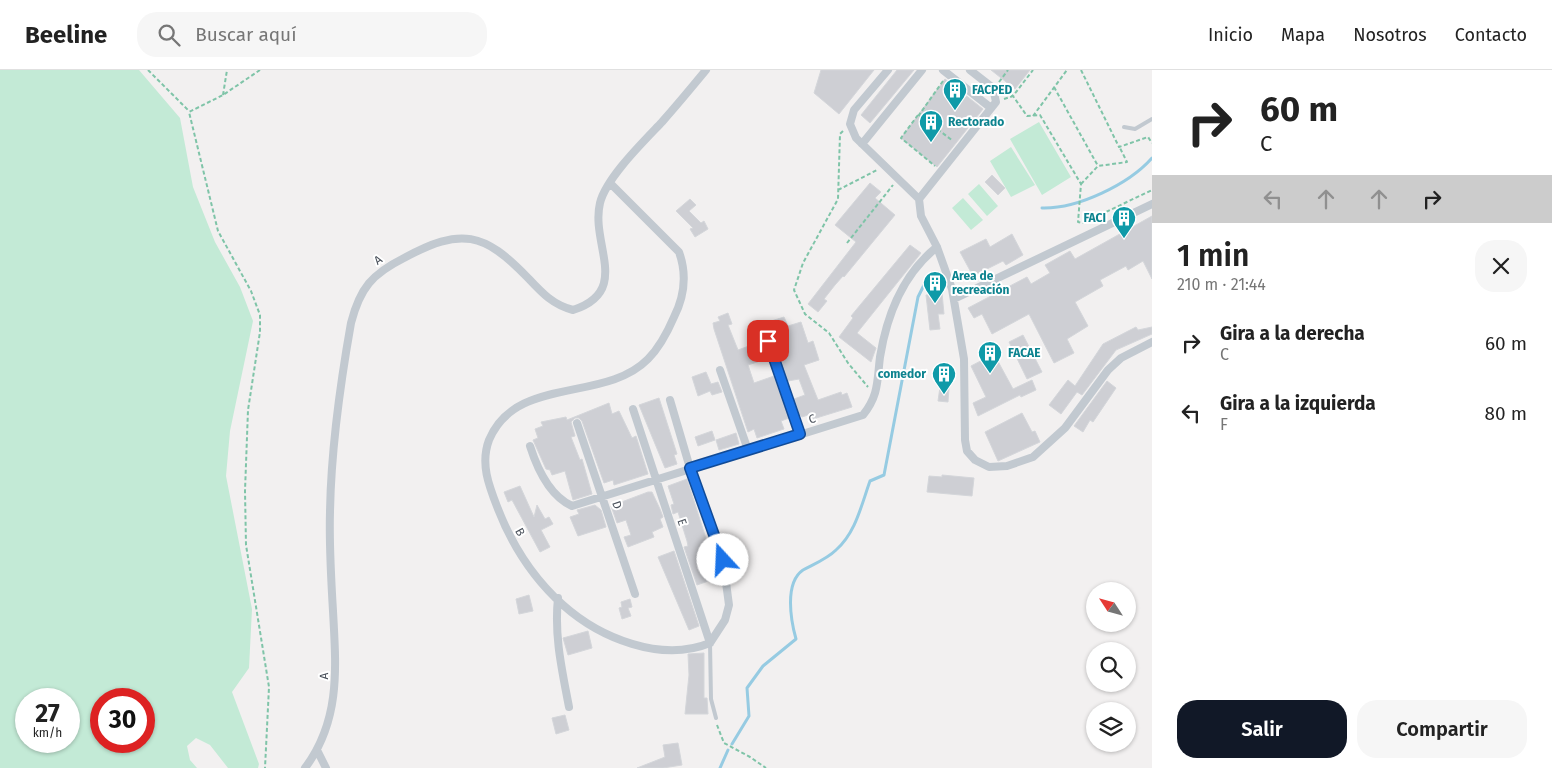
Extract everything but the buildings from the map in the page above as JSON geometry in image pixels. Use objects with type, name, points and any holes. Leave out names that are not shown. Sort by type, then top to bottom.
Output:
[{"type":"street","name":"A","points":[[305,768],[326,732],[333,707],[335,684],[330,553],[333,448],[351,323],[356,304],[365,286],[381,270],[409,255],[453,238],[475,239],[493,246],[505,255],[547,299],[562,308],[574,310],[594,300],[603,290],[607,273],[598,216],[601,200],[627,160],[706,70]]},
{"type":"street","points":[[888,70],[854,110],[850,124],[856,138],[919,199],[921,216],[937,247],[954,300],[964,360],[966,451],[975,460],[989,467],[1008,466],[1033,457],[1064,428],[1108,370],[1127,354],[1152,342]]},
{"type":"street","points":[[862,144],[922,70]]},
{"type":"street","points":[[919,199],[994,105],[993,88],[970,70]]},
{"type":"street","points":[[948,72],[994,105]]},
{"type":"street","name":"B","points":[[611,184],[679,252],[683,264],[685,285],[679,308],[668,330],[648,359],[624,376],[602,384],[544,394],[526,403],[499,424],[490,439],[484,458],[487,482],[509,536],[525,561],[558,598],[591,625],[640,646],[681,650],[710,643]]},
{"type":"street","points":[[954,300],[1152,204]]},
{"type":"street","points":[[876,396],[880,356],[894,302],[904,283],[926,256],[937,247]]},
{"type":"street","points":[[768,341],[800,434]]},
{"type":"street","points":[[720,370],[748,450]]},
{"type":"street","name":"C","points":[[530,446],[539,472],[564,502],[572,506],[603,498],[690,468],[863,415],[876,396]]},
{"type":"street","points":[[670,400],[690,468],[723,560],[729,605],[725,620],[710,643]]},
{"type":"street","name":"E","points":[[633,409],[710,643]]},
{"type":"street","name":"D","points":[[577,423],[635,594]]},
{"type":"street","points":[[558,598],[555,620],[558,655],[569,707]]},
{"type":"street","points":[[317,750],[326,768]]},
{"type":"lane","points":[[1124,127],[1134,129],[1152,119]]},
{"type":"lane","points":[[710,643],[711,699],[716,718]]},
{"type":"path","points":[[148,70],[189,112],[218,231],[251,290],[260,315],[260,332],[248,410],[245,491],[246,545],[269,688],[265,768]]},
{"type":"path","points":[[223,95],[227,70]]},
{"type":"path","points":[[189,112],[223,95],[260,70]]},
{"type":"path","points":[[998,83],[1008,70]]},
{"type":"path","points":[[994,105],[1013,96],[1033,70]]},
{"type":"path","points":[[1033,116],[1067,70]]},
{"type":"path","points":[[1081,70],[1127,162],[1098,166],[1081,184]]},
{"type":"path","points":[[942,172],[900,138],[948,72]]},
{"type":"path","points":[[1054,87],[1098,166]]},
{"type":"path","points":[[1013,96],[1026,116],[1040,115],[1081,184],[1078,222],[1083,223],[1152,190]]},
{"type":"path","points":[[918,114],[961,148]]},
{"type":"path","points":[[850,124],[840,134],[838,199],[804,263],[794,290],[805,314],[829,333],[848,363],[876,396]]},
{"type":"path","points":[[1119,147],[1148,137],[1152,143]]},
{"type":"path","points":[[838,190],[884,166]]},
{"type":"path","points":[[847,242],[898,179]]},
{"type":"path","points":[[716,718],[724,743],[750,756],[766,768]]},
{"type":"green space","points":[[0,70],[139,70],[180,118],[193,187],[215,242],[240,287],[253,321],[230,431],[226,476],[252,609],[249,668],[232,692],[259,764],[258,768],[228,768],[210,745],[196,738],[187,746],[190,760],[197,768],[0,768]]},
{"type":"green space","points":[[1039,122],[1071,177],[1042,195],[1010,139]]},
{"type":"green space","points":[[1011,147],[1035,185],[1011,197],[990,161]]},
{"type":"green space","points":[[979,184],[998,206],[987,216],[968,194]]},
{"type":"green space","points":[[963,198],[983,220],[971,230],[952,208]]},
{"type":"waterway","points":[[1042,208],[1071,204],[1102,193],[1130,177],[1152,158]]},
{"type":"waterway","points":[[732,744],[749,716],[747,688],[763,666],[796,639],[790,603],[793,584],[797,576],[803,570],[829,556],[843,543],[857,518],[870,481],[884,475],[918,297],[929,275]]},
{"type":"waterway","points":[[720,768],[728,750]]},
{"type":"place","name":"FACPED","points":[[955,111]]},
{"type":"place","name":"Rectorado","points":[[931,143]]},
{"type":"place","name":"FACI","points":[[1124,239]]},
{"type":"place","name":"Area de recreación","points":[[935,304]]},
{"type":"place","name":"FACAE","points":[[990,374]]},
{"type":"place","name":"comedor","points":[[944,395]]},
{"type":"route","points":[[723,560],[690,468],[800,434],[768,341]]}]
